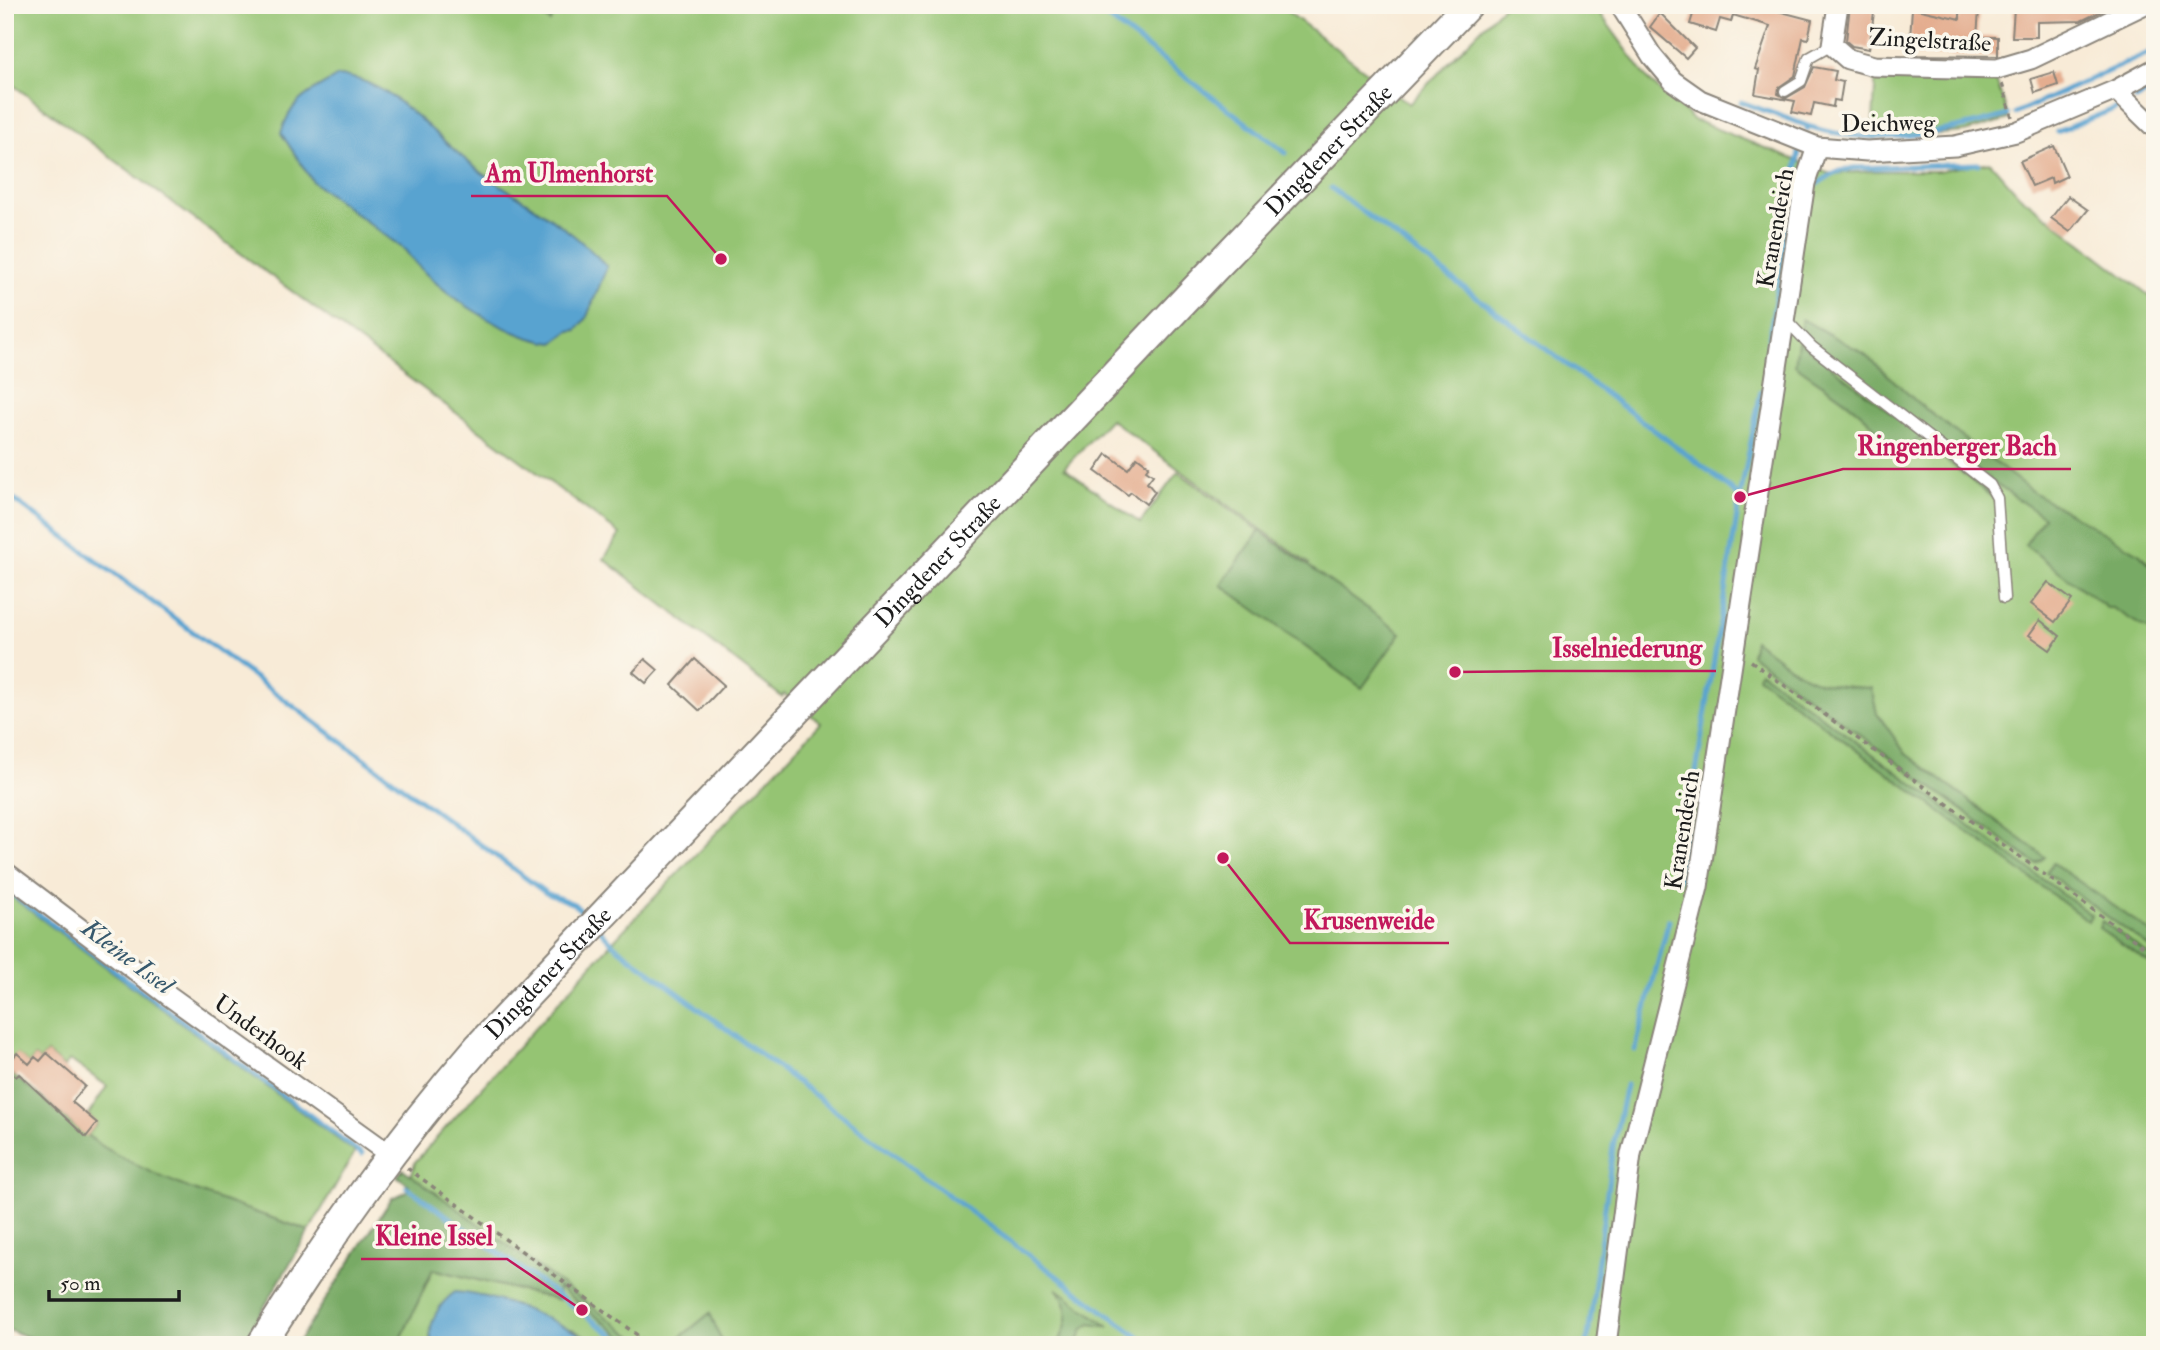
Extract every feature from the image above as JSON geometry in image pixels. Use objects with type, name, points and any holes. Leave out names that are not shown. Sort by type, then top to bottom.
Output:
[{"type":"main road","name":"Dingdener Straße","points":[[261,1345],[322,1249],[395,1159],[414,1122],[479,1046],[1216,267],[1468,5]]},
{"type":"street","name":"Deichweg","points":[[1620,5],[1652,56],[1673,81],[1700,100],[1817,147],[1867,151],[1955,146],[2016,132],[2116,90],[2155,69]]},
{"type":"street","name":"Zingelstraße","points":[[1838,5],[1832,46],[1848,59],[1874,66],[1997,69],[2031,59],[2143,5]]},
{"type":"street","points":[[2116,90],[2155,128]]},
{"type":"street","name":"Kranendeich","points":[[1606,1345],[1632,1154],[1699,887],[1805,183],[1817,147]]},
{"type":"street","name":"Underhook","points":[[5,872],[168,995],[395,1159]]},
{"type":"lane","name":"Zingelstraße","points":[[1785,91],[1801,81],[1809,58],[1832,46]]},
{"type":"lane","name":"Kranendeich","points":[[1784,318],[1812,347],[1990,485],[1997,498],[2004,598]]},
{"type":"path","points":[[1997,69],[2016,132]]},
{"type":"path","points":[[1735,650],[2155,955]]},
{"type":"path","points":[[395,1159],[651,1345]]},
{"type":"green space","points":[[5,5],[1279,5],[1409,104],[1504,5],[1594,5],[1650,82],[1694,120],[1831,174],[1937,171],[1990,162],[2019,195],[2155,300],[2155,1345],[600,1345],[572,1329],[430,1337],[432,1345],[404,1345],[400,1341],[433,1269],[546,1297],[407,1193],[415,1162],[616,938],[821,723],[784,694],[782,697],[604,559],[620,534],[5,79]],"holes":[[[1110,419],[1309,564],[1271,619],[1223,583],[1260,531],[1178,472],[1140,523],[1064,468]]]},
{"type":"green space","points":[[528,5],[560,5],[550,22]]},
{"type":"green space","points":[[1876,70],[1995,77],[2009,119],[1964,132],[1872,139]]},
{"type":"green space","points":[[1802,319],[1865,354],[1918,403],[2033,492],[2139,553],[2155,569],[2155,634],[2112,608],[2107,608],[2025,545],[2044,517],[1991,481],[1813,343],[1800,331]]},
{"type":"green space","points":[[1798,341],[1979,480],[1994,499],[1919,438],[1902,456],[1889,453],[1874,426],[1849,403],[1795,365]]},
{"type":"green space","points":[[1260,531],[1401,633],[1362,688],[1221,585]]},
{"type":"green space","points":[[1754,640],[1796,671],[1819,682],[1871,688],[1877,713],[1906,754],[2045,857],[2036,864],[1751,655]]},
{"type":"green space","points":[[1760,671],[2091,915],[2088,921],[1758,677]]},
{"type":"green space","points":[[2053,863],[2155,935],[2155,951],[2046,872]]},
{"type":"green space","points":[[5,892],[355,1152],[309,1231],[165,1180],[112,1152],[87,1135],[97,1124],[88,1115],[107,1086],[70,1060],[64,1067],[47,1053],[40,1061],[35,1057],[29,1064],[17,1054],[5,1066]]},
{"type":"green space","points":[[2102,921],[2155,959],[2155,967],[2099,928]]},
{"type":"green space","points":[[5,1070],[89,1137],[126,1160],[203,1194],[309,1231],[242,1345],[51,1345],[5,1329]]},
{"type":"green space","points":[[403,1169],[645,1345],[633,1345],[558,1287],[559,1300],[433,1269],[400,1341],[404,1345],[296,1345],[392,1198],[406,1192],[409,1185],[397,1176]]},
{"type":"green space","points":[[1056,1288],[1109,1327],[1091,1324],[1083,1329],[1077,1345],[1058,1345],[1068,1315],[1065,1302]]},
{"type":"green space","points":[[710,1313],[723,1345],[671,1345]]},
{"type":"water","points":[[338,76],[363,81],[392,97],[474,167],[566,229],[607,267],[586,319],[577,330],[570,331],[554,343],[514,332],[493,322],[451,295],[417,265],[405,250],[313,182],[281,133],[290,112],[302,98]]},
{"type":"water","points":[[455,1292],[510,1304],[549,1319],[600,1345],[432,1345],[431,1330],[435,1315]]},
{"type":"building","points":[[1687,5],[1755,5],[1812,20],[1808,39],[1803,38],[1795,76],[1779,87],[1778,94],[1786,98],[1805,87],[1814,67],[1836,71],[1834,80],[1843,82],[1840,101],[1834,100],[1833,107],[1814,103],[1811,116],[1792,112],[1795,101],[1755,94],[1759,70],[1755,69],[1770,26],[1733,15],[1731,22],[1720,19],[1716,32],[1690,24],[1694,11],[1686,9]]},
{"type":"building","points":[[1850,5],[1875,5],[1869,49],[1852,46],[1846,41]]},
{"type":"building","points":[[2052,5],[2114,5],[2081,21],[2037,22],[2037,37],[2012,37],[2014,8],[2052,10]]},
{"type":"building","points":[[1912,8],[1960,19],[1960,8],[1979,10],[1977,37],[1998,37],[1998,56],[1909,55]]},
{"type":"building","points":[[1660,13],[1695,48],[1686,58],[1650,27]]},
{"type":"building","points":[[2054,72],[2058,85],[2035,93],[2031,79]]},
{"type":"building","points":[[2054,146],[2067,176],[2052,183],[2051,178],[2032,186],[2020,161]]},
{"type":"building","points":[[2068,196],[2088,210],[2070,232],[2051,218]]},
{"type":"building","points":[[1107,454],[1128,469],[1137,457],[1149,466],[1146,470],[1153,475],[1147,483],[1155,492],[1146,504],[1131,492],[1128,495],[1095,471]]},
{"type":"building","points":[[2048,582],[2072,600],[2055,622],[2031,604]]},
{"type":"building","points":[[2040,620],[2060,636],[2050,650],[2029,635]]},
{"type":"building","points":[[645,659],[658,670],[646,683],[633,672]]},
{"type":"building","points":[[695,659],[724,685],[700,711],[672,685]]},
{"type":"building","points":[[17,1053],[29,1064],[35,1057],[40,1061],[47,1053],[85,1086],[72,1102],[97,1123],[86,1137],[19,1074],[16,1077],[5,1068]]},
{"type":"waterway","points":[[1091,5],[1286,153]]},
{"type":"waterway","points":[[2016,113],[2155,50]]},
{"type":"waterway","points":[[2136,99],[2155,89]]},
{"type":"waterway","points":[[1741,102],[1808,126]]},
{"type":"waterway","points":[[2057,132],[2119,107]]},
{"type":"waterway","points":[[1807,129],[1808,126],[1857,136],[1908,136],[2008,115]]},
{"type":"waterway","points":[[1766,358],[1799,152]]},
{"type":"waterway","points":[[1817,184],[1836,172],[1854,168],[1978,164]]},
{"type":"waterway","points":[[1331,188],[1740,497]]},
{"type":"waterway","points":[[1679,879],[1740,497],[1761,391]]},
{"type":"waterway","points":[[5,493],[546,893],[574,904],[587,917]]},
{"type":"waterway","name":"Kleine Issel","points":[[5,889],[362,1154]]},
{"type":"waterway","points":[[1635,1050],[1669,920]]},
{"type":"waterway","points":[[599,929],[614,945],[1149,1345]]},
{"type":"waterway","points":[[1587,1345],[1613,1146],[1626,1085]]},
{"type":"waterway","name":"Kleine Issel","points":[[407,1187],[627,1345]]},
{"type":"place","name":"Am Ulmenhorst","points":[[721,259]]},
{"type":"place","name":"Ringenberger Bach","points":[[1740,497]]},
{"type":"place","name":"Isselniederung","points":[[1455,672]]},
{"type":"place","name":"Krusenweide","points":[[1223,858]]},
{"type":"place","name":"Kleine Issel","points":[[582,1310]]}]
